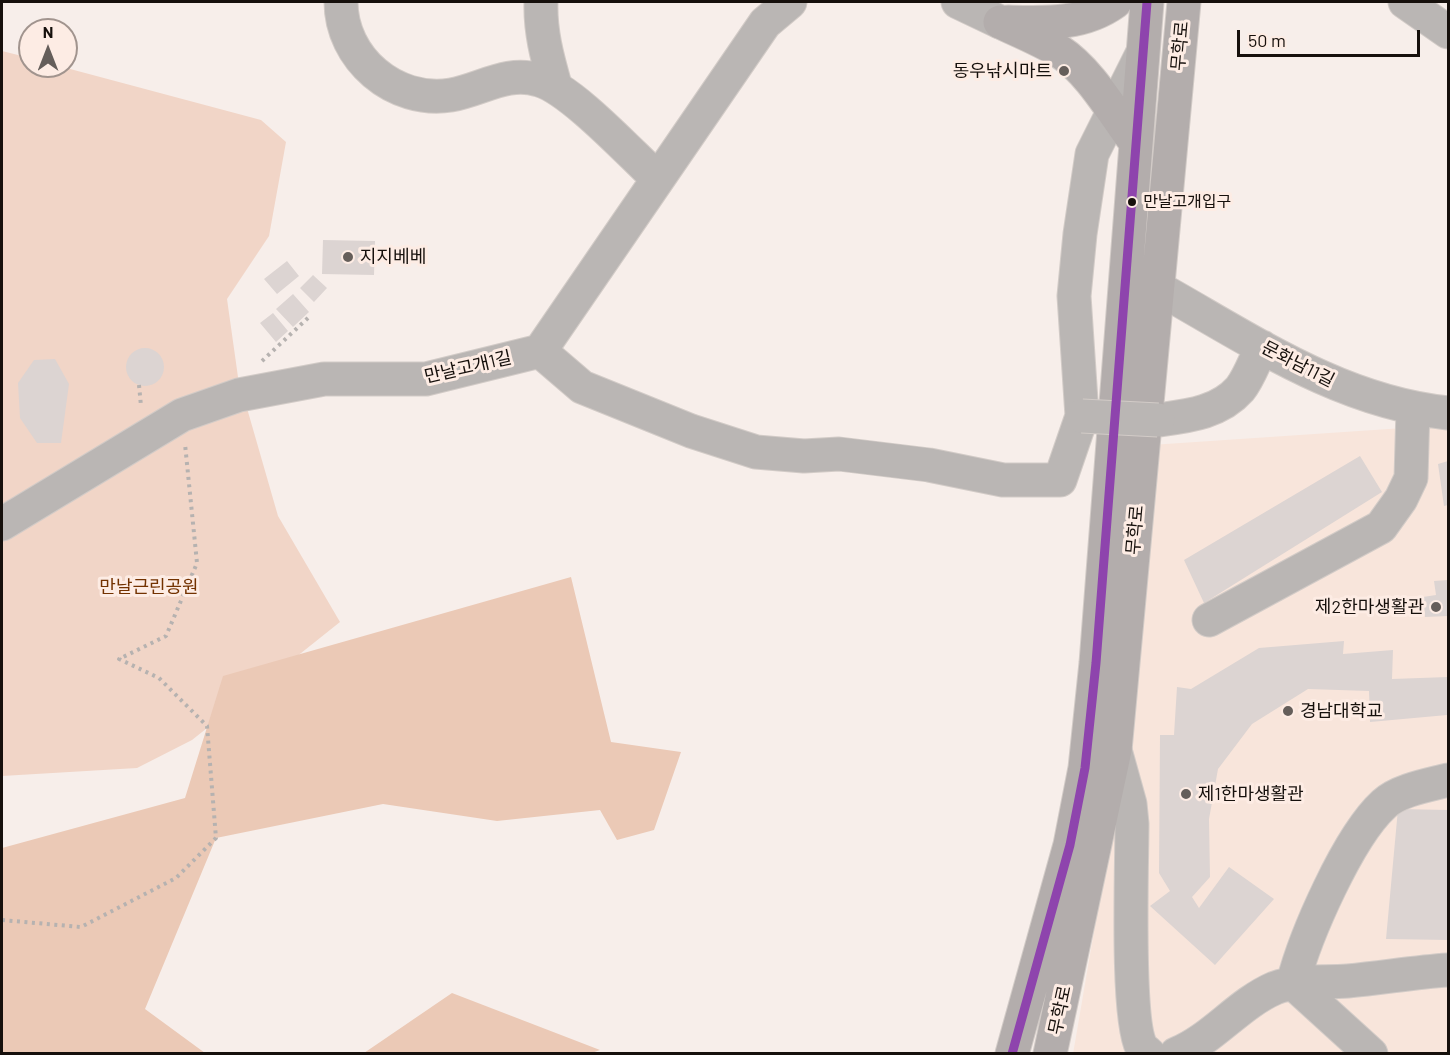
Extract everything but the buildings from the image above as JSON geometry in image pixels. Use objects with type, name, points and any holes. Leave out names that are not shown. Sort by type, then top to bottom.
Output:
[{"type":"main road","points":[[1000,22],[1051,23],[1083,19],[1115,2]]},
{"type":"main road","name":"무학로","points":[[1012,1053],[1053,914],[1085,768],[1096,663],[1147,2]]},
{"type":"main road","name":"무학로","points":[[1050,1053],[1115,750],[1185,2]]},
{"type":"main road","points":[[1000,22],[1059,51],[1088,78],[1136,143]]},
{"type":"street","points":[[341,2],[345,28],[359,58],[366,67],[385,81],[427,96],[451,95],[509,77],[524,76],[555,85],[657,178]]},
{"type":"street","points":[[541,2],[545,51],[555,85]]},
{"type":"street","points":[[790,2],[765,23],[540,351],[582,387],[691,431],[756,452],[804,456],[850,455],[929,465],[1003,480],[1060,480],[1082,416],[1074,296],[1080,234],[1092,154],[1142,54]]},
{"type":"street","points":[[958,2],[1000,22]]},
{"type":"street","points":[[1405,2],[1449,32]]},
{"type":"street","name":"문화남11길","points":[[1158,288],[1305,372],[1369,397],[1413,409],[1449,413]]},
{"type":"street","points":[[1082,416],[1158,420],[1198,415],[1223,402],[1240,388],[1262,347]]},
{"type":"street","name":"만날고개1길","points":[[2,524],[182,415],[252,393],[324,379],[426,379],[540,351]]},
{"type":"street","points":[[1209,620],[1381,527],[1401,499],[1411,478],[1413,409]]},
{"type":"street","points":[[1115,750],[1130,804],[1132,824],[1136,1021],[1142,1048],[1149,1053]]},
{"type":"street","points":[[1293,983],[1299,958],[1359,832],[1386,802],[1422,787],[1449,780]]},
{"type":"street","points":[[1176,1053],[1193,1047],[1246,1006],[1275,989],[1293,983],[1350,981],[1449,969]]},
{"type":"street","points":[[1293,983],[1371,1053]]},
{"type":"path","points":[[252,393],[259,363],[309,317]]},
{"type":"path","points":[[2,920],[81,927],[176,878],[216,838],[207,726],[159,678],[119,659],[166,636],[197,563],[182,415]]},
{"type":"shaded area","name":"경남대학교","points":[[1448,425],[1448,1053],[1073,1054],[1121,774],[1151,445]]},
{"type":"shaded area","points":[[571,577],[611,742],[681,752],[654,830],[617,840],[600,810],[497,821],[383,804],[216,838],[145,1009],[205,1053],[2,1053],[2,848],[185,798],[223,676]]},
{"type":"shaded area","points":[[452,993],[600,1050],[589,1054],[364,1053]]},
{"type":"green space","name":"만날근린공원","points":[[2,51],[18,55],[18,78],[78,78],[78,71],[261,120],[286,142],[269,236],[227,299],[238,377],[278,516],[340,622],[192,740],[137,768],[2,776]]},
{"type":"transit line","points":[[1012,1054],[1070,845],[1085,768],[1096,663],[1147,2]]},
{"type":"place","name":"동우낚시마트","points":[[1064,71]]},
{"type":"place","name":"만날고개입구","points":[[1132,202]]},
{"type":"place","name":"지지베베","points":[[348,257]]},
{"type":"place","name":"제2한마생활관","points":[[1436,607]]},
{"type":"place","name":"경남대학교","points":[[1288,711]]},
{"type":"place","name":"제1한마생활관","points":[[1186,794]]}]
